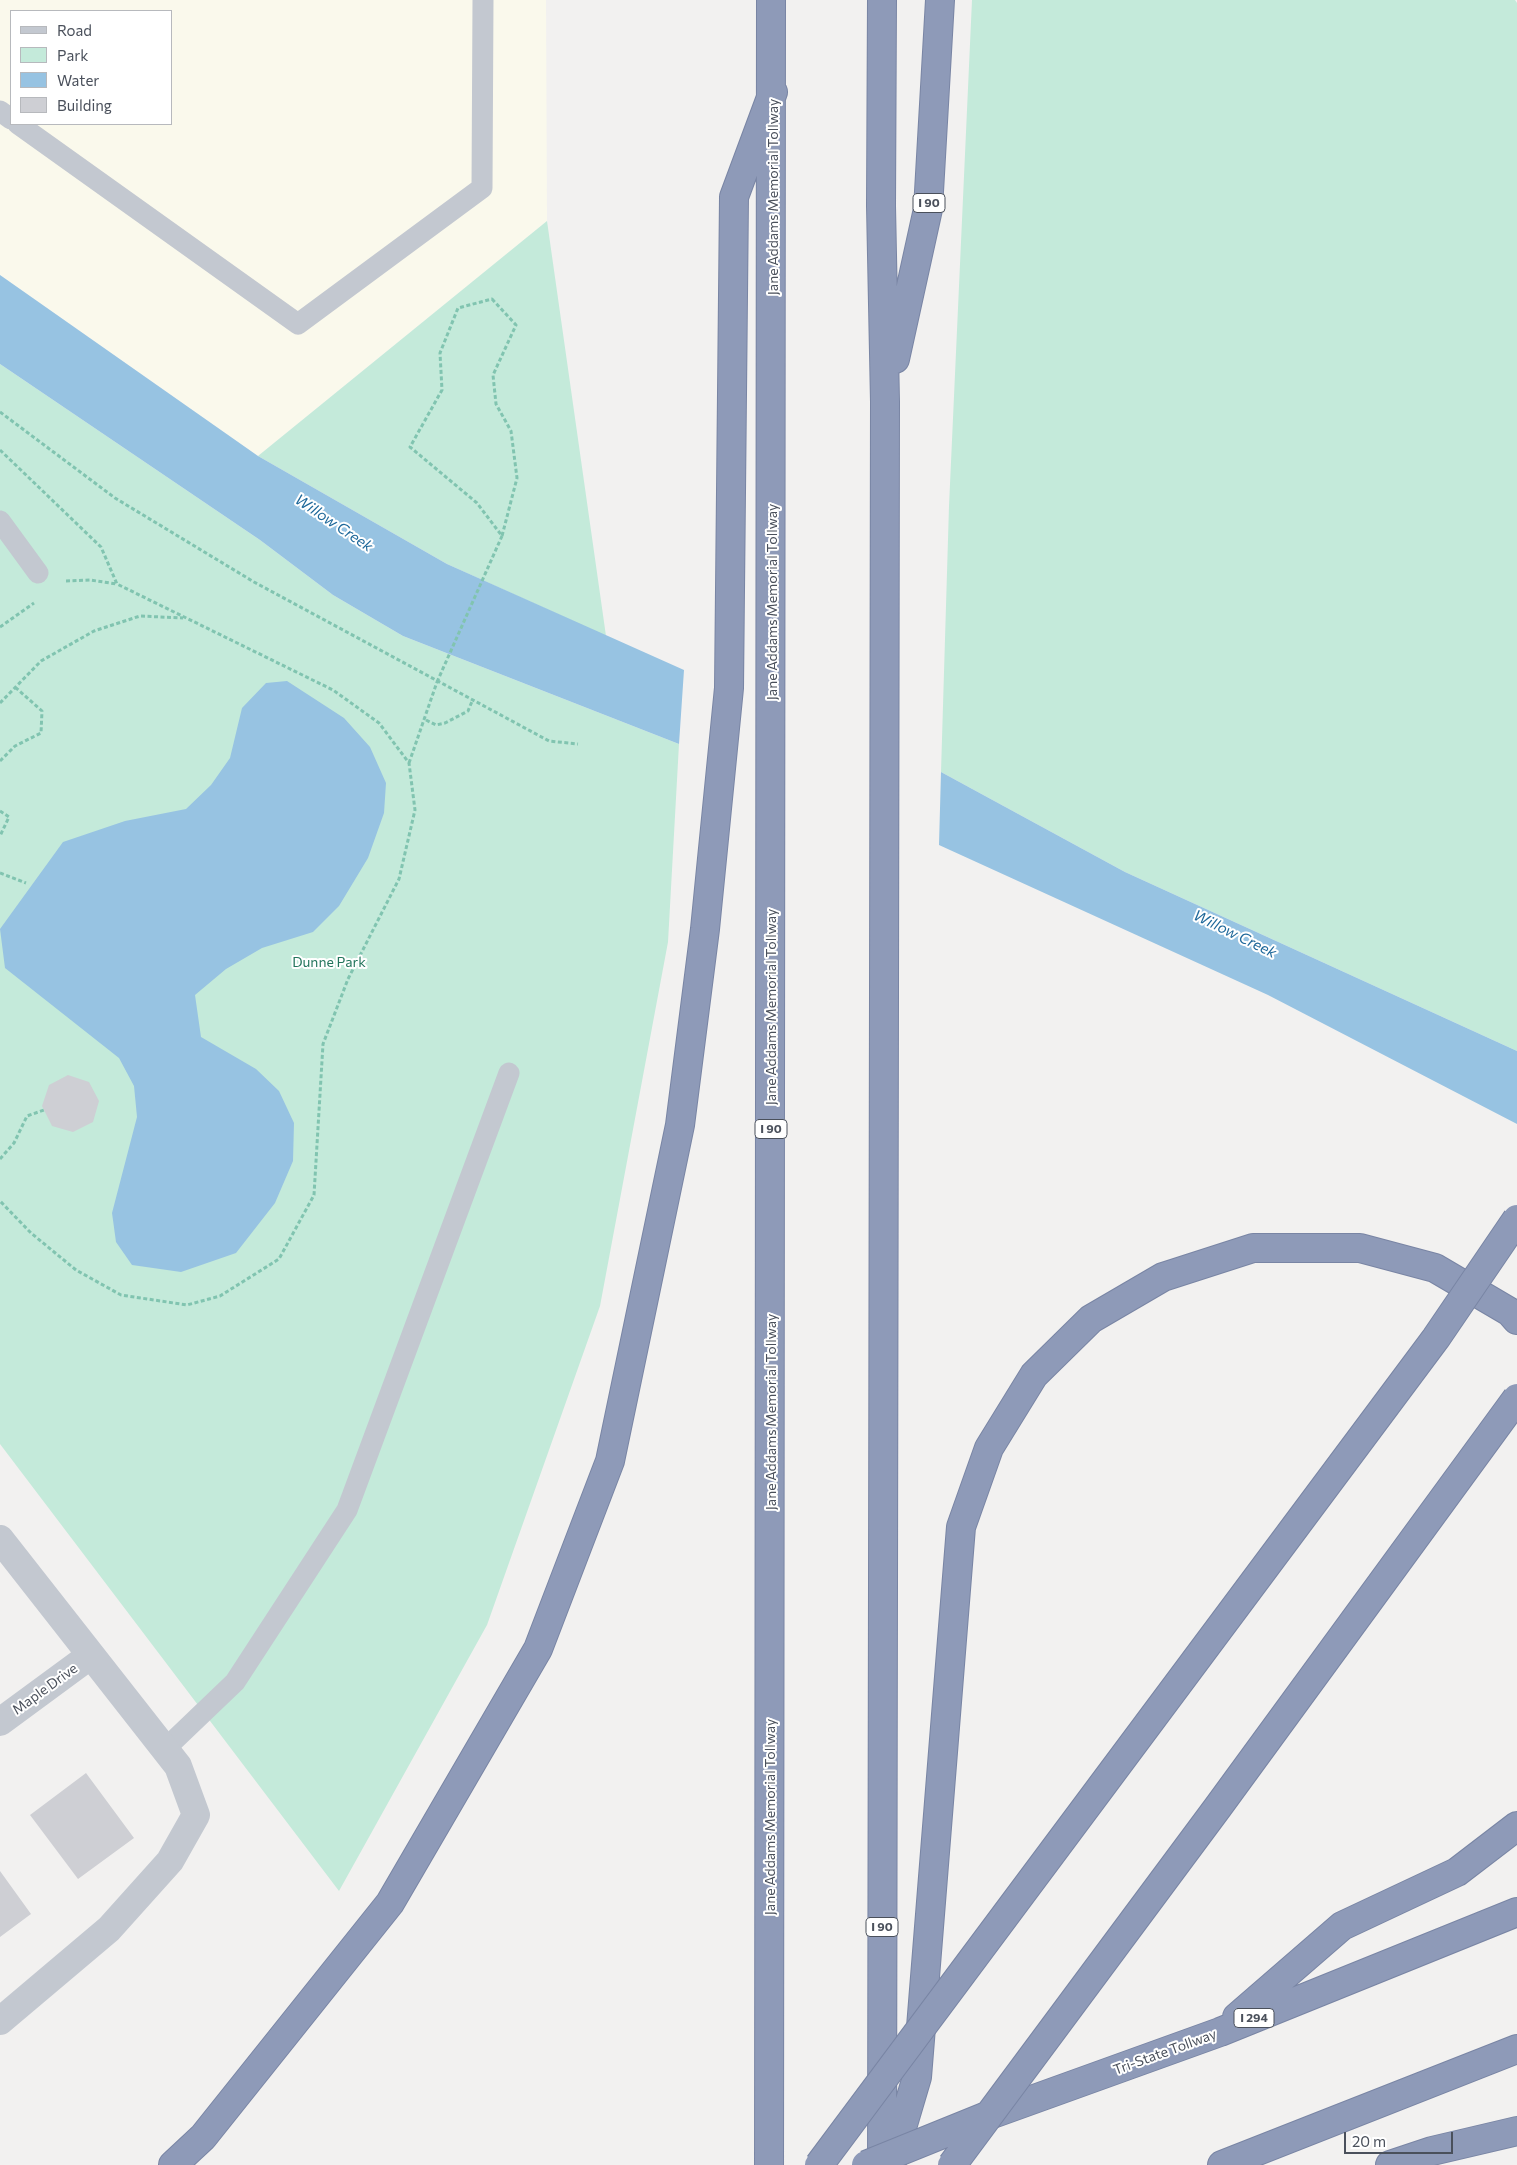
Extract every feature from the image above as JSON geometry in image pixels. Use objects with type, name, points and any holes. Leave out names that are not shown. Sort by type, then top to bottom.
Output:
[{"type":"highway","name":"Jane Addams Memorial Tollway","points":[[770,2165],[772,0]]},
{"type":"highway","name":"I 90","points":[[882,0],[881,206],[885,402],[882,2165]]},
{"type":"highway","name":"I 90","points":[[885,402],[928,208],[940,0]]},
{"type":"highway","points":[[173,2165],[203,2137],[390,1902],[538,1649],[610,1461],[680,1125],[705,929],[729,688],[734,197],[773,92]]},
{"type":"highway","points":[[819,2165],[1424,1354],[1517,1219]]},
{"type":"highway","points":[[891,2165],[916,2077],[961,1527],[989,1448],[1034,1375],[1091,1319],[1163,1277],[1253,1248],[1360,1248],[1435,1268],[1510,1312],[1517,1320]]},
{"type":"highway","points":[[952,2165],[1218,1807],[1517,1398]]},
{"type":"highway","points":[[1220,2032],[1342,1926],[1457,1872],[1517,1826]]},
{"type":"highway","name":"Tri-State Tollway","points":[[866,2165],[987,2116],[1220,2032],[1517,1912]]},
{"type":"highway","points":[[1222,2165],[1517,2049]]},
{"type":"highway","points":[[1390,2165],[1432,2151],[1517,2131]]},
{"type":"street","points":[[0,1539],[178,1766],[196,1815],[170,1861],[109,1929],[0,2021]]},
{"type":"street","name":"Maple Drive","points":[[0,1722],[91,1656]]},
{"type":"lane","points":[[19,125],[298,324],[482,188],[483,0]]},
{"type":"lane","points":[[0,522],[38,573]]},
{"type":"lane","points":[[165,1749],[235,1682],[346,1510],[509,1073]]},
{"type":"path","points":[[0,1201],[31,1233],[76,1270],[121,1294],[186,1305],[220,1296],[279,1259],[314,1195],[323,1044],[348,979],[399,879],[415,810],[409,763],[426,720],[438,682],[502,536],[516,478],[512,431],[496,404],[493,375],[516,325],[492,299],[458,308],[440,353],[442,390],[410,447],[477,503],[502,536]]},
{"type":"path","points":[[0,412],[115,498],[254,582],[549,741],[578,744]]},
{"type":"path","points":[[0,450],[102,547],[118,584],[333,690],[379,723],[409,763]]},
{"type":"path","points":[[0,703],[41,661],[94,631],[140,616],[186,618]]},
{"type":"path","points":[[0,761],[15,746],[41,733],[42,711],[15,687]]},
{"type":"path","points":[[426,720],[436,725],[445,723],[468,711],[473,699]]},
{"type":"path","points":[[0,811],[9,817],[0,836]]},
{"type":"path","points":[[0,873],[26,883]]},
{"type":"path","points":[[0,1159],[14,1143],[27,1116],[44,1110]]},
{"type":"shaded area","points":[[0,0],[546,0],[547,221],[258,456],[0,275]]},
{"type":"green space","points":[[972,0],[1515,0],[1517,3],[1517,1051],[1125,872],[941,772],[949,506]]},
{"type":"green space","points":[[547,221],[606,636],[447,564],[258,456]]},
{"type":"green space","name":"Dunne Park","points":[[0,364],[260,540],[333,595],[403,636],[679,744],[668,942],[600,1306],[487,1625],[339,1891],[0,1444]]},
{"type":"water","name":"Willow Creek","points":[[0,275],[258,456],[447,564],[684,670],[679,744],[403,636],[333,595],[260,540],[0,364]]},
{"type":"water","points":[[287,681],[344,718],[370,747],[386,783],[384,813],[368,858],[339,906],[313,932],[262,948],[226,969],[195,995],[201,1037],[256,1069],[279,1091],[294,1123],[293,1161],[275,1203],[236,1253],[181,1272],[132,1265],[116,1242],[112,1213],[137,1117],[134,1086],[119,1058],[5,968],[0,929],[63,842],[125,821],[186,809],[211,785],[230,758],[242,708],[266,683]]},
{"type":"water","name":"Willow Creek","points":[[941,772],[1125,872],[1517,1051],[1517,1124],[1268,995],[939,845]]},
{"type":"building","points":[[68,1075],[89,1082],[99,1101],[93,1122],[73,1132],[52,1126],[42,1106],[49,1085]]},
{"type":"building","points":[[86,1773],[134,1838],[78,1879],[30,1815]]},
{"type":"building","points":[[0,1871],[31,1914],[0,1937]]}]
